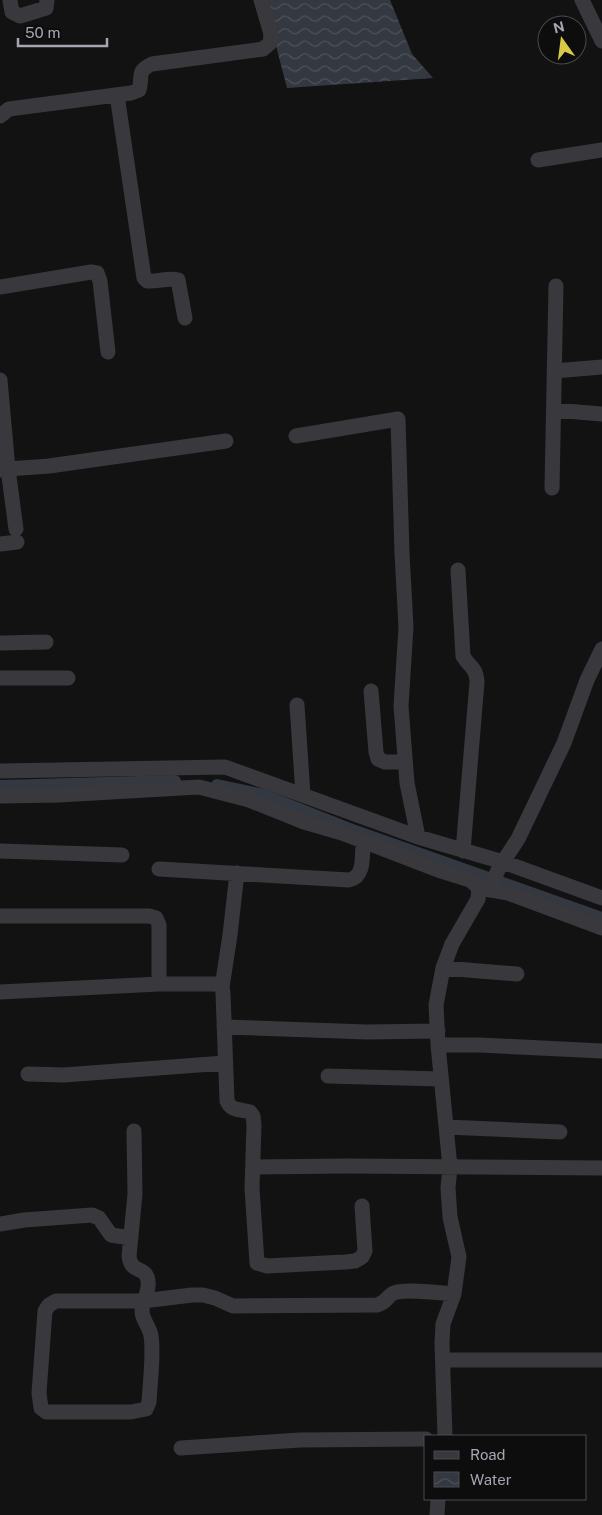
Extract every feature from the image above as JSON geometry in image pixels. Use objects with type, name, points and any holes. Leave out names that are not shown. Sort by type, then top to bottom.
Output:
[{"type":"street","points":[[10,0],[12,12],[20,16],[46,8],[47,0]]},
{"type":"street","points":[[0,116],[9,109],[131,93],[138,90],[140,73],[144,68],[152,64],[264,49],[270,43],[271,34],[261,0]]},
{"type":"street","points":[[582,0],[602,41]]},
{"type":"street","points":[[117,95],[144,278],[152,282],[173,278],[178,280],[185,318]]},
{"type":"street","points":[[538,160],[602,150]]},
{"type":"street","points":[[0,286],[92,272],[97,273],[108,352]]},
{"type":"street","points":[[552,488],[556,286]]},
{"type":"street","points":[[554,371],[602,367]]},
{"type":"street","points":[[0,380],[4,469],[17,536],[0,544]]},
{"type":"street","points":[[554,410],[602,414]]},
{"type":"street","points":[[296,436],[398,419],[406,627],[401,706],[407,783],[418,837]]},
{"type":"street","points":[[4,469],[49,466],[226,441]]},
{"type":"street","points":[[458,570],[463,656],[466,662],[474,668],[477,682],[463,851]]},
{"type":"street","points":[[0,643],[46,642]]},
{"type":"street","points":[[445,1435],[443,1324],[454,1294],[459,1257],[450,1217],[448,1188],[450,1167],[436,1005],[443,968],[452,944],[478,899],[518,839],[564,743],[587,680],[602,649]]},
{"type":"street","points":[[0,678],[68,678]]},
{"type":"street","points":[[371,691],[378,759],[385,762],[405,762]]},
{"type":"street","points":[[297,705],[302,795]]},
{"type":"street","points":[[0,771],[225,767],[418,837],[602,898]]},
{"type":"street","points":[[0,796],[59,795],[199,787],[250,800],[304,822],[602,928]]},
{"type":"street","points":[[159,869],[349,880],[355,879],[360,874],[363,842]]},
{"type":"street","points":[[0,852],[122,855]]},
{"type":"street","points":[[237,873],[222,987],[226,1092],[229,1106],[234,1109],[250,1112],[253,1116],[257,1263],[261,1265],[355,1261],[362,1257],[364,1251],[362,1206]]},
{"type":"street","points":[[0,916],[150,916],[156,918],[159,925],[159,984]]},
{"type":"street","points":[[443,968],[517,974]]},
{"type":"street","points":[[0,992],[159,984],[212,983],[222,987]]},
{"type":"street","points":[[224,1027],[367,1032],[438,1038],[480,1045],[602,1051]]},
{"type":"street","points":[[28,1074],[64,1075],[225,1063]]},
{"type":"street","points":[[328,1076],[442,1079]]},
{"type":"street","points":[[446,1127],[560,1132]]},
{"type":"street","points":[[134,1131],[135,1194],[129,1256],[133,1267],[145,1272],[149,1286],[143,1301],[142,1312],[152,1340],[149,1402],[146,1409],[131,1412],[46,1412],[41,1408],[39,1392],[45,1311],[49,1305],[56,1301],[143,1301],[198,1295],[215,1298],[233,1306],[376,1305],[384,1303],[392,1294],[402,1291],[454,1294]]},
{"type":"street","points":[[253,1167],[602,1168]]},
{"type":"street","points":[[0,1224],[24,1220],[92,1215],[99,1218],[111,1235],[132,1238]]},
{"type":"street","points":[[443,1360],[602,1360]]},
{"type":"street","points":[[182,1448],[300,1440],[424,1439]]},
{"type":"street","points":[[437,1515],[438,1500]]},
{"type":"water","points":[[264,0],[390,0],[412,54],[433,78],[287,88]]},
{"type":"waterway","points":[[0,786],[175,781]]},
{"type":"waterway","points":[[217,785],[264,795],[355,831],[602,918]]}]
